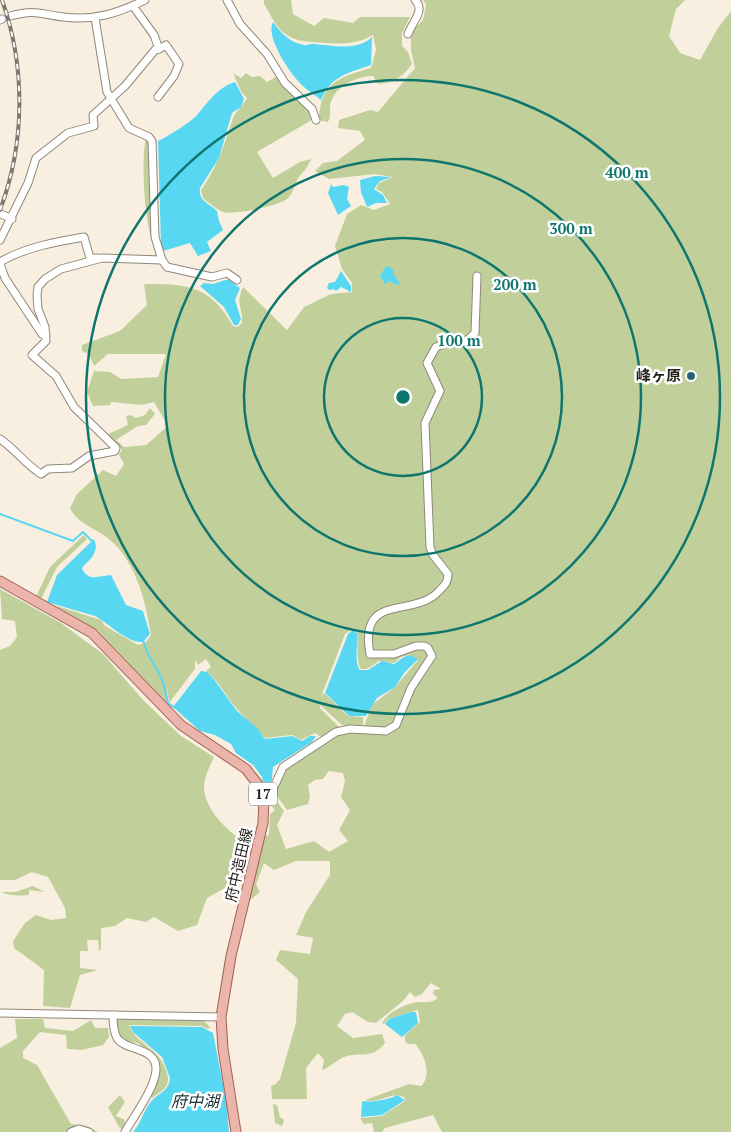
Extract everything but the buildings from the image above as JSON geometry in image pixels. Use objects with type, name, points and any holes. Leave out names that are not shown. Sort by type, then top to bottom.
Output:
[{"type":"main road","name":"17","points":[[0,582],[92,633],[181,724],[253,775],[264,796]]},
{"type":"main road","name":"府中造田線","points":[[236,1132],[223,1049],[221,1017],[229,963],[263,823],[264,796]]},
{"type":"street","points":[[10,16],[33,11],[63,17],[95,18],[116,14],[145,0]]},
{"type":"street","points":[[227,0],[240,24],[267,54],[285,83],[312,109],[316,120]]},
{"type":"street","points":[[408,34],[420,11],[420,6],[415,0]]},
{"type":"street","points":[[133,6],[163,47],[179,64],[174,76],[158,97]]},
{"type":"street","points":[[95,18],[107,92],[128,128],[148,137],[152,141],[155,237],[162,260],[167,267],[212,277],[226,273],[237,280]]},
{"type":"street","points":[[0,240],[12,219],[28,183],[36,158],[68,133],[94,126],[93,115],[124,86],[155,50],[163,47]]},
{"type":"street","points":[[1,214],[12,219]]},
{"type":"street","points":[[46,335],[42,334],[5,278],[0,263],[18,251],[53,242],[84,237],[90,258],[129,261],[162,260]]},
{"type":"street","points":[[0,439],[29,466],[41,474],[48,469],[72,468],[89,456],[115,452],[116,448],[108,439],[74,407],[56,376],[32,355],[46,341],[37,295],[43,281],[61,269],[102,258]]},
{"type":"street","points":[[264,796],[273,789],[283,767],[336,732],[350,729],[386,731],[392,728],[399,720],[411,688],[430,662],[431,651],[424,646],[416,646],[394,654],[370,654],[368,645],[370,626],[376,615],[386,609],[426,601],[434,597],[448,582],[448,574],[430,547],[425,423],[440,391],[427,363],[436,347],[450,342],[464,343],[475,333],[477,276]]},
{"type":"street","points":[[0,1013],[221,1017]]},
{"type":"street","points":[[113,1015],[116,1037],[120,1041],[148,1055],[153,1060],[156,1069],[150,1088],[125,1132]]},
{"type":"street","points":[[70,1132],[80,1129],[90,1132]]},
{"type":"green space","points":[[264,0],[291,0],[293,14],[314,26],[324,18],[353,23],[360,17],[410,17],[402,33],[402,46],[408,52],[412,64],[401,76],[393,81],[378,84],[373,76],[353,80],[346,84],[340,88],[332,99],[328,122],[319,120],[323,98],[333,84],[350,75],[371,68],[376,50],[373,35],[351,43],[337,44],[297,40],[280,29],[264,4]]},
{"type":"green space","points":[[423,0],[685,0],[676,9],[669,36],[680,53],[700,60],[718,28],[731,11],[731,1132],[442,1132],[433,1115],[385,1128],[382,1132],[374,1132],[372,1123],[364,1124],[360,1118],[382,1116],[405,1101],[405,1098],[396,1095],[375,1101],[365,1100],[409,1084],[421,1086],[427,1071],[419,1048],[415,1044],[408,1044],[405,1041],[405,1035],[420,1022],[418,1010],[388,1019],[384,1024],[382,1023],[388,1015],[403,1006],[438,998],[433,994],[434,990],[441,989],[431,983],[422,994],[415,997],[410,992],[403,1001],[376,1023],[368,1022],[352,1012],[345,1014],[337,1026],[353,1038],[382,1034],[385,1043],[376,1052],[344,1057],[322,1070],[324,1060],[318,1053],[306,1068],[307,1099],[272,1099],[271,1086],[280,1079],[296,1023],[298,979],[276,960],[280,950],[310,954],[313,938],[296,935],[306,912],[330,875],[330,861],[296,861],[274,870],[264,863],[256,884],[260,892],[249,901],[264,836],[269,835],[270,814],[275,810],[269,802],[273,796],[284,811],[277,825],[286,849],[314,841],[329,852],[348,841],[339,830],[350,810],[341,797],[345,781],[343,773],[329,771],[323,779],[315,780],[308,785],[310,797],[308,804],[287,810],[274,792],[289,765],[342,732],[362,732],[372,705],[395,687],[418,660],[410,655],[401,657],[394,663],[379,661],[367,669],[361,669],[359,666],[357,630],[353,628],[345,634],[321,697],[324,693],[348,716],[363,717],[363,726],[342,725],[320,705],[320,708],[339,727],[321,737],[315,733],[301,740],[292,735],[265,738],[241,714],[206,671],[211,667],[206,659],[198,665],[195,660],[195,669],[169,703],[167,684],[168,701],[166,702],[98,631],[54,605],[101,620],[105,626],[138,645],[146,642],[151,635],[142,593],[137,579],[123,554],[102,534],[80,520],[70,508],[77,494],[103,470],[116,476],[124,464],[119,455],[122,449],[116,446],[106,435],[128,425],[126,416],[131,415],[136,418],[145,415],[150,408],[155,414],[146,425],[138,426],[116,440],[124,447],[146,445],[168,426],[154,402],[142,405],[111,402],[110,405],[93,406],[87,392],[94,371],[110,372],[121,379],[158,377],[166,354],[108,354],[94,366],[89,354],[82,351],[82,345],[120,331],[147,305],[144,284],[185,286],[196,290],[216,302],[233,326],[238,327],[242,323],[239,302],[243,287],[287,330],[304,307],[331,294],[352,292],[352,283],[342,269],[335,246],[347,214],[361,205],[374,210],[390,204],[382,192],[376,189],[379,183],[393,177],[375,174],[329,179],[315,171],[323,163],[337,161],[365,140],[360,131],[338,128],[339,120],[370,110],[378,112],[415,68],[411,50],[411,32],[423,20],[426,5]]},
{"type":"green space","points":[[233,73],[241,78],[246,73],[252,77],[260,76],[267,82],[277,76],[312,115],[310,121],[257,152],[273,178],[300,162],[311,159],[298,178],[293,192],[287,199],[266,207],[229,213],[220,211],[203,198],[201,190],[216,164],[233,118],[247,98],[242,93]]},
{"type":"green space","points":[[146,138],[150,146],[156,252],[146,213],[143,163]]},
{"type":"green space","points":[[84,535],[87,539],[57,567],[42,597],[40,599],[36,597],[50,567]]},
{"type":"green space","points":[[0,589],[61,623],[103,654],[143,700],[181,736],[214,757],[205,780],[204,788],[209,806],[220,822],[249,847],[241,879],[207,898],[197,925],[178,931],[154,917],[146,922],[127,918],[115,926],[101,928],[101,950],[99,950],[98,940],[87,940],[88,951],[80,951],[80,968],[98,970],[80,975],[70,1008],[43,1006],[44,970],[14,948],[13,941],[25,923],[36,915],[51,920],[66,918],[65,908],[48,877],[32,872],[15,880],[0,880],[0,650],[10,646],[17,637],[15,621],[2,619]]},
{"type":"green space","points":[[33,886],[45,892],[29,890],[29,895],[18,896],[1,892],[15,892]]},
{"type":"green space","points":[[115,1017],[204,1021],[210,1027],[208,1029],[202,1026],[129,1025],[137,1037],[158,1056],[168,1075],[166,1087],[152,1098],[149,1094],[154,1084],[152,1055],[138,1043],[123,1041],[117,1035]]},
{"type":"green space","points":[[15,1019],[43,1019],[45,1028],[73,1031],[91,1020],[95,1028],[108,1028],[109,1037],[103,1045],[82,1050],[67,1049],[66,1035],[40,1032],[23,1051],[23,1058],[37,1065],[71,1124],[87,1126],[98,1132],[0,1132],[0,1048],[17,1038]]},
{"type":"green space","points":[[120,1095],[125,1102],[116,1116],[125,1120],[124,1131],[119,1127],[108,1107]]},
{"type":"green space","points":[[273,1104],[277,1105],[280,1117],[284,1120],[282,1126],[275,1123]]},
{"type":"water","points":[[273,22],[290,39],[305,45],[353,46],[372,37],[371,65],[335,80],[321,100],[295,78],[279,54],[272,36],[271,28]]},
{"type":"water","points":[[235,82],[244,99],[241,107],[232,113],[219,158],[200,188],[202,199],[217,211],[223,230],[207,242],[211,251],[198,256],[190,243],[163,251],[161,245],[158,141],[190,121],[218,91]]},
{"type":"water","points":[[375,176],[392,177],[380,181],[374,189],[383,195],[387,203],[376,203],[367,207],[361,192],[360,180]]},
{"type":"water","points":[[331,184],[333,187],[344,185],[349,187],[347,199],[351,206],[338,215],[328,193]]},
{"type":"water","points":[[386,266],[393,269],[394,275],[400,283],[397,285],[389,281],[385,284],[380,276]]},
{"type":"water","points":[[341,271],[351,286],[351,292],[341,287],[336,291],[327,288],[329,283],[335,282]]},
{"type":"water","points":[[229,280],[240,288],[235,300],[241,319],[238,325],[234,325],[224,307],[200,286],[204,283],[213,284]]},
{"type":"water","points":[[94,539],[96,544],[95,552],[82,568],[90,577],[111,575],[126,605],[143,611],[150,634],[143,642],[124,636],[95,616],[47,602],[57,575]]},
{"type":"water","points":[[353,630],[357,633],[357,657],[360,670],[368,670],[382,661],[394,664],[410,655],[418,659],[405,672],[395,687],[377,698],[366,716],[349,716],[325,693],[348,634]]},
{"type":"water","points":[[201,671],[207,672],[213,678],[237,711],[258,729],[265,739],[292,736],[302,741],[310,736],[316,736],[312,742],[273,767],[271,788],[265,788],[262,777],[253,765],[236,753],[231,744],[215,735],[200,731],[173,707]]},
{"type":"water","points":[[416,1012],[418,1023],[402,1037],[385,1024],[389,1019]]},
{"type":"water","name":"府中湖","points":[[130,1026],[202,1027],[213,1033],[226,1100],[229,1132],[133,1132],[150,1103],[165,1089],[170,1078],[162,1057],[133,1032]]},
{"type":"water","points":[[397,1095],[405,1100],[382,1115],[361,1117],[362,1102],[381,1100]]},
{"type":"waterway","points":[[0,514],[73,541],[83,532],[93,542]]},
{"type":"waterway","points":[[143,640],[161,677],[168,703],[175,708]]},
{"type":"railway","points":[[0,210],[14,159],[19,105],[19,78],[15,52],[2,0]]},
{"type":"place","name":"峰ヶ原","points":[[691,376]]}]
